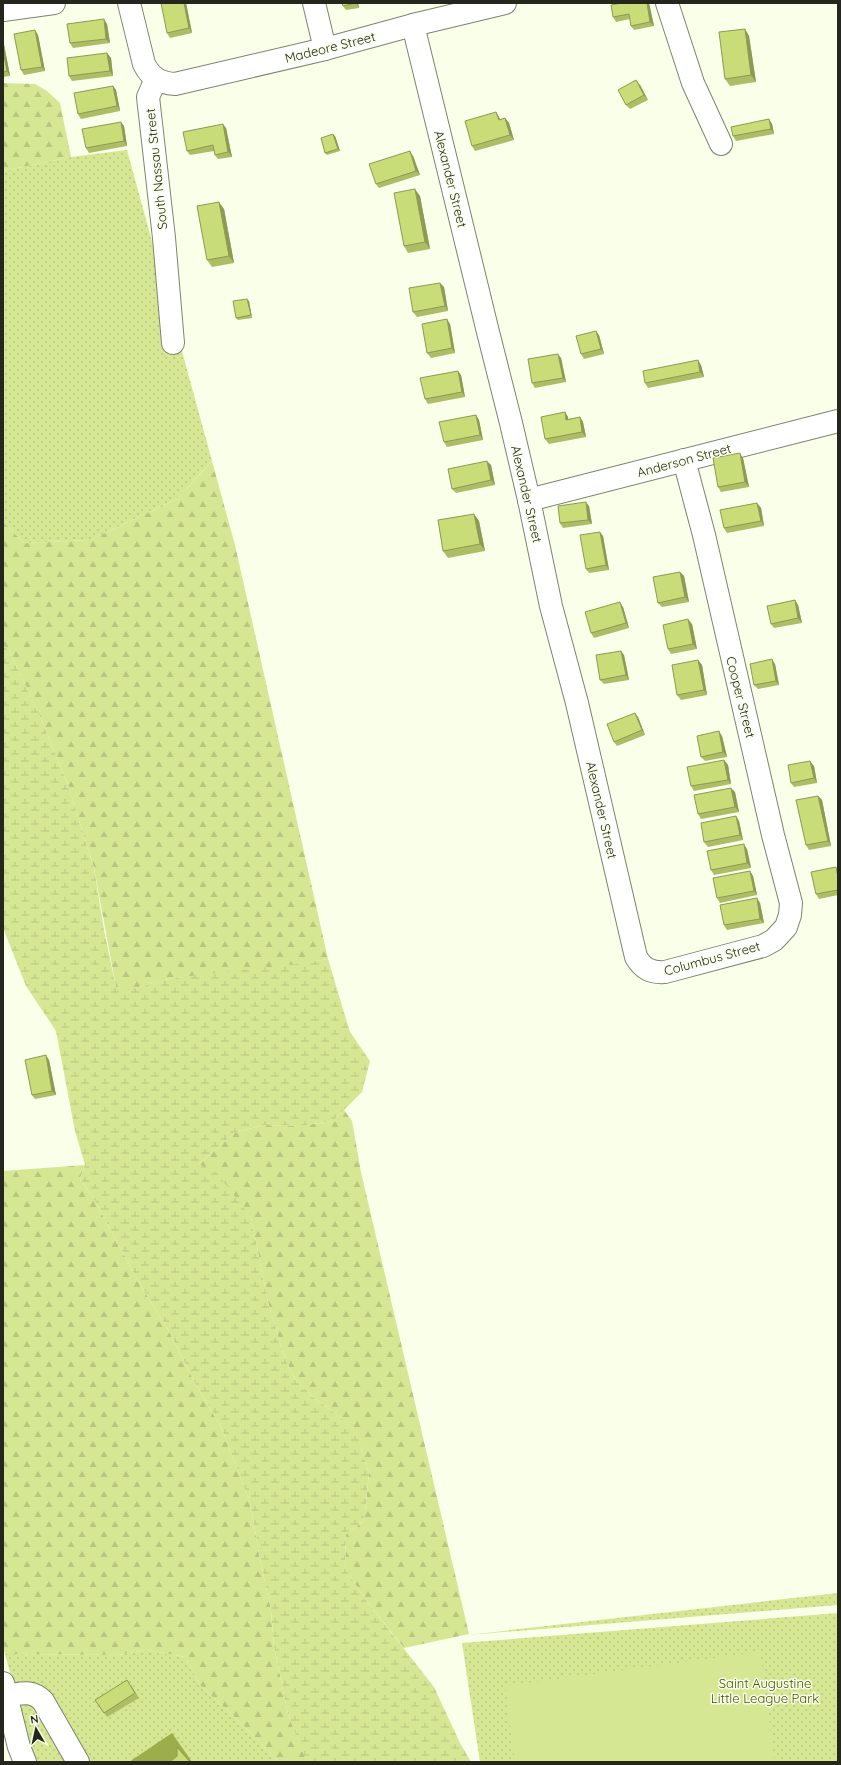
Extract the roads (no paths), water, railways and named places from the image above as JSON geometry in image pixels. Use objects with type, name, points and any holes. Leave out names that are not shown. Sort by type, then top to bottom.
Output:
[{"type":"street","points":[[3,10],[54,3]]},
{"type":"street","points":[[129,3],[144,64],[149,73],[156,79]]},
{"type":"street","points":[[314,3],[325,49]]},
{"type":"street","points":[[667,3],[693,83],[721,144]]},
{"type":"street","name":"Madeore Street","points":[[156,79],[166,83],[176,84],[325,49],[497,4]]},
{"type":"street","name":"Alexander Street","points":[[413,25],[529,500],[551,606],[577,703],[636,957],[640,964]]},
{"type":"street","name":"South Nassau Street","points":[[156,79],[148,97],[164,238],[173,343]]},
{"type":"street","name":"Anderson Street","points":[[529,500],[795,430],[838,421]]},
{"type":"street","name":"Cooper Street","points":[[684,460],[704,535],[773,835],[791,903],[790,915],[783,932]]},
{"type":"street","name":"Columbus Street","points":[[640,964],[649,971],[665,972],[763,946],[774,940],[783,932]]},
{"type":"street","points":[[25,1762],[19,1747],[4,1691],[30,1692],[39,1697],[78,1762]]},
{"type":"park label","name":"Saint Augustine Little League Park","points":[[765,1690]]}]
